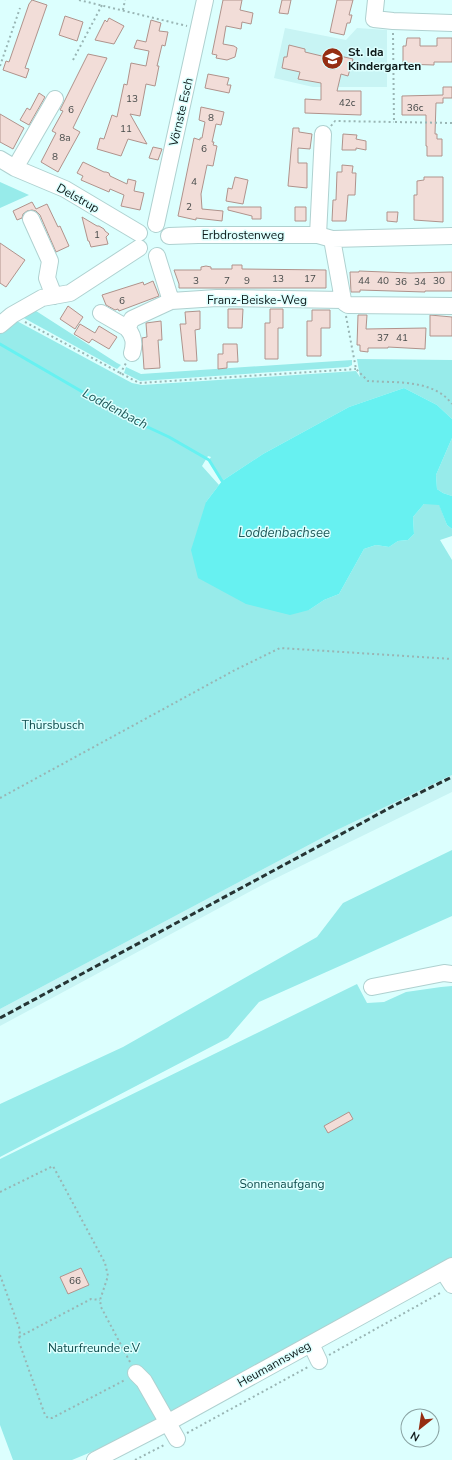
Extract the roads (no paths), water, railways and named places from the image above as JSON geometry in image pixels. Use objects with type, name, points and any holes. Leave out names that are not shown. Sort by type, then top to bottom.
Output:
[{"type":"street","name":"Vörnste Esch","points":[[156,224],[200,29],[205,0]]},
{"type":"street","points":[[376,0],[374,19],[393,21],[452,22]]},
{"type":"street","points":[[15,168],[55,99]]},
{"type":"street","points":[[323,134],[325,237],[344,302]]},
{"type":"street","name":"Delstrup","points":[[0,159],[15,168],[65,189],[139,241]]},
{"type":"street","points":[[31,219],[50,261],[47,278],[54,296]]},
{"type":"street","points":[[0,325],[12,315],[42,298],[70,293],[139,241],[143,227],[149,224],[162,226],[167,231],[169,236],[167,248],[163,253],[157,256],[150,256],[144,253],[139,241]]},
{"type":"street","name":"Erbdrostenweg","points":[[169,236],[452,236]]},
{"type":"street","points":[[157,256],[171,301]]},
{"type":"street","name":"Franz-Beiske-Weg","points":[[127,328],[132,319],[171,301],[217,298],[344,302],[348,305],[452,306]]},
{"type":"street","points":[[101,313],[127,328],[131,332],[134,339],[134,346],[130,357]]},
{"type":"street","points":[[372,987],[444,973],[452,974]]},
{"type":"street","points":[[448,1269],[449,1287]]},
{"type":"street","name":"Heumannsweg","points":[[95,1460],[167,1423],[448,1269]]},
{"type":"street","points":[[311,1344],[319,1361]]},
{"type":"street","points":[[136,1373],[144,1381],[177,1439]]},
{"type":"water","name":"Loddenbachsee","points":[[404,388],[437,405],[452,419],[452,438],[436,475],[437,489],[452,496],[452,529],[447,525],[439,505],[424,504],[413,517],[414,534],[408,540],[398,541],[389,547],[376,545],[364,549],[339,594],[324,600],[309,610],[290,615],[246,604],[198,578],[191,550],[206,502],[222,481],[263,454],[349,407]]},
{"type":"waterway","name":"Loddenbach","points":[[0,344],[124,416],[169,437],[209,460],[222,481]]},
{"type":"railway","points":[[0,1018],[397,804],[452,777]]},
{"type":"place","name":"St. Ida Kindergarten","points":[[333,59]]},
{"type":"park label","name":"Thürsbusch","points":[[53,725]]},
{"type":"park label","name":"Sonnenaufgang","points":[[282,1184]]},
{"type":"park label","name":"Naturfreunde e.V","points":[[94,1348]]}]
